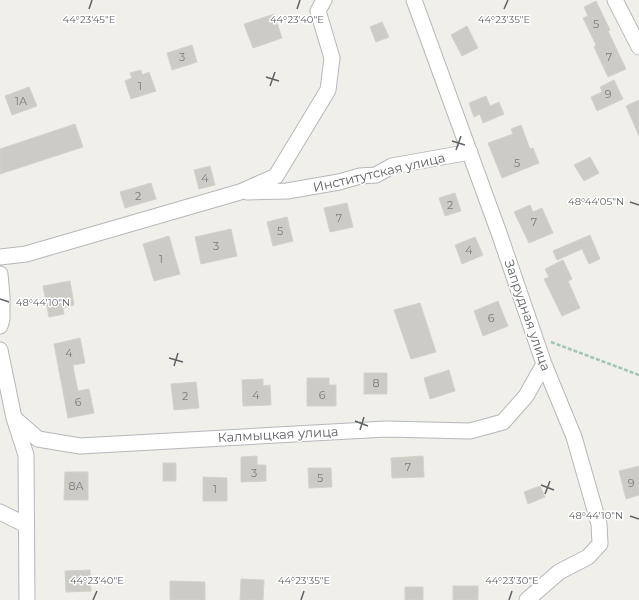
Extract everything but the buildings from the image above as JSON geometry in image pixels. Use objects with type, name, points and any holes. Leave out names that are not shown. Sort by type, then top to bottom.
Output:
[{"type":"street","points":[[0,257],[26,254],[240,192],[276,176],[328,90],[332,58],[318,11],[324,0]]},
{"type":"street","name":"Запрудная улица","points":[[414,0],[499,233],[544,364],[574,437],[599,524],[600,544],[588,557],[560,572],[527,600]]},
{"type":"street","points":[[615,0],[639,47]]},
{"type":"street","name":"Институтская улица","points":[[240,192],[287,191],[331,184],[360,176],[376,175],[392,166],[470,152]]},
{"type":"street","points":[[0,274],[2,319],[0,326]]},
{"type":"street","points":[[0,350],[14,418],[26,455],[27,600]]},
{"type":"street","name":"Калмыцкая улица","points":[[14,418],[38,440],[80,446],[386,429],[470,431],[503,422],[526,396],[544,364]]},
{"type":"street","points":[[0,512],[26,525]]},
{"type":"path","points":[[535,336],[639,375]]}]
